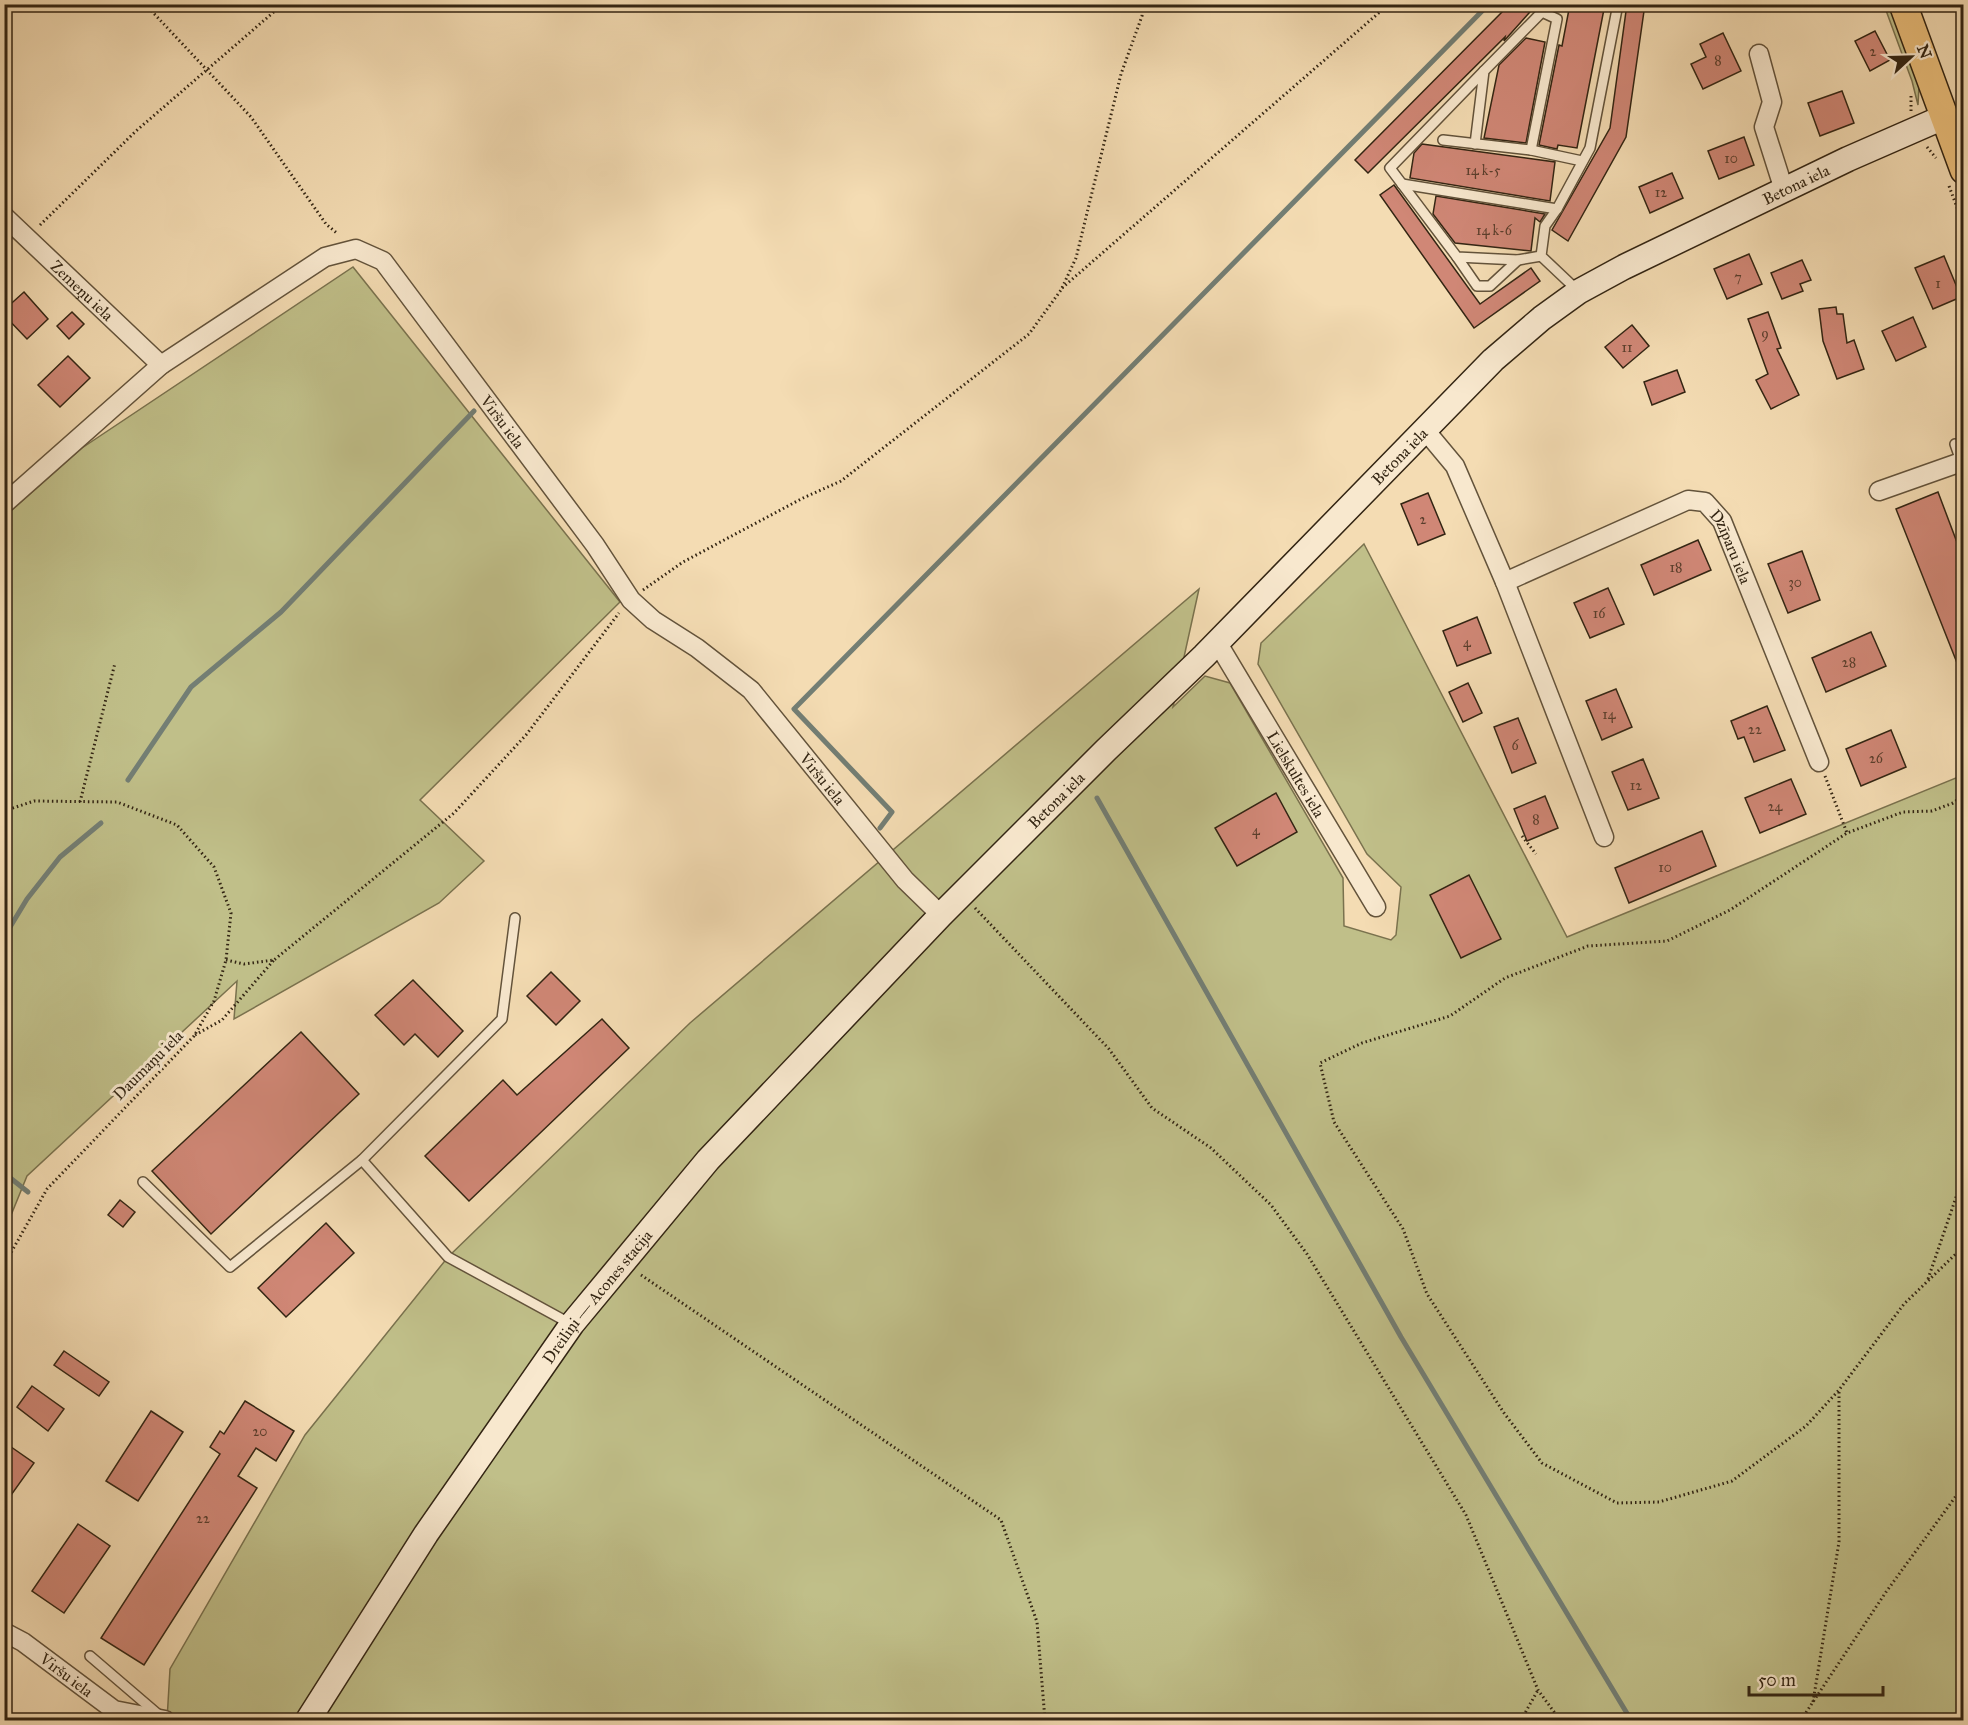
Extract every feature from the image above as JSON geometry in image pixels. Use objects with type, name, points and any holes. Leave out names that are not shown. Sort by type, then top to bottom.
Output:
[{"type":"main road","points":[[1903,4],[1964,170]]},
{"type":"main road","name":"Betona iela","points":[[941,915],[1217,642],[1493,360],[1542,318],[1578,292],[1671,243],[1944,117]]},
{"type":"main road","name":"Dreiliņi — Acones stacija","points":[[308,1720],[426,1534],[573,1324],[708,1160],[941,915]]},
{"type":"street","points":[[1759,54],[1772,102],[1764,127],[1784,190]]},
{"type":"street","name":"Zemeņu iela","points":[[4,216],[160,365]]},
{"type":"street","points":[[4,504],[160,365],[325,257],[356,249]]},
{"type":"street","name":"Viršu iela","points":[[356,249],[383,261],[595,545],[631,600],[653,620],[697,648],[751,690],[905,879],[941,915]]},
{"type":"street","points":[[1425,430],[1455,466],[1505,582],[1604,837]]},
{"type":"street","points":[[1879,491],[1963,464]]},
{"type":"street","name":"Dzīparu iela","points":[[1505,582],[1688,500],[1706,502],[1722,521],[1739,560],[1819,762]]},
{"type":"street","name":"Lielskultes iela","points":[[1217,642],[1376,907]]},
{"type":"street","name":"Viršu iela","points":[[4,1632],[23,1642],[114,1710],[165,1720]]},
{"type":"lane","points":[[1541,256],[1545,226],[1590,148],[1618,4]]},
{"type":"lane","points":[[1518,260],[1490,286],[1478,286],[1390,168],[1542,12],[1557,19],[1531,150]]},
{"type":"lane","points":[[1475,144],[1484,71]]},
{"type":"lane","points":[[1443,140],[1531,150],[1582,161]]},
{"type":"lane","points":[[1402,184],[1557,208]]},
{"type":"lane","points":[[1457,257],[1518,260],[1541,256]]},
{"type":"lane","points":[[1541,256],[1578,292]]},
{"type":"lane","points":[[1955,444],[1963,464]]},
{"type":"lane","points":[[143,1182],[230,1267],[362,1160],[502,1019],[515,918]]},
{"type":"lane","points":[[362,1160],[448,1257],[573,1324]]},
{"type":"lane","points":[[90,1656],[165,1720]]},
{"type":"path","points":[[145,4],[251,117],[326,224],[356,249]]},
{"type":"path","points":[[27,238],[136,131],[283,4]]},
{"type":"path","points":[[194,1035],[222,1020],[274,960],[454,813],[526,735],[602,632],[631,600],[659,576],[803,498],[841,481],[1029,334],[1061,290],[1076,258],[1116,96],[1142,16],[1143,4]]},
{"type":"path","points":[[1061,290],[1389,4]]},
{"type":"path","points":[[80,802],[115,663]]},
{"type":"path","points":[[1819,762],[1847,833]]},
{"type":"path","points":[[1964,795],[1932,811],[1903,812],[1847,833],[1730,910],[1667,941],[1588,946],[1505,978],[1450,1016],[1362,1043],[1320,1063],[1334,1122],[1403,1229],[1427,1294],[1504,1413],[1542,1463],[1617,1503],[1659,1502],[1732,1481],[1806,1426],[1839,1390],[1904,1305],[1964,1246]]},
{"type":"path","name":"Daumaņu iela","points":[[4,811],[34,801],[117,802],[177,825],[214,867],[231,913],[226,960],[214,1000],[194,1035],[47,1188],[4,1265]]},
{"type":"path","points":[[1522,836],[1536,854]]},
{"type":"path","points":[[989,923],[1109,1049],[1152,1107],[1211,1148],[1271,1205],[1307,1254],[1466,1515],[1538,1690],[1560,1720]]},
{"type":"path","points":[[226,960],[244,964],[274,960]]},
{"type":"path","points":[[1928,1281],[1964,1174]]},
{"type":"path","points":[[622,1262],[1001,1520],[1037,1622],[1045,1720]]},
{"type":"path","points":[[1813,1702],[1839,1542],[1839,1390]]},
{"type":"path","points":[[1801,1720],[1886,1592],[1964,1485]]},
{"type":"path","points":[[1521,1720],[1538,1690]]},
{"type":"shaded area","points":[[1884,5],[1889,5],[1919,85],[1918,105],[1912,81]]},
{"type":"shaded area","points":[[353,267],[620,602],[420,800],[484,861],[439,903],[234,1019],[237,981],[27,1176],[5,1230],[5,516],[82,448]]},
{"type":"shaded area","points":[[1364,544],[1567,937],[1963,775],[1963,1720],[167,1720],[170,1669],[305,1435],[448,1257],[690,1023],[1199,589],[1173,707],[1205,676],[1230,683],[1343,878],[1344,926],[1391,940],[1396,935],[1401,887],[1367,854],[1258,664],[1261,643]]},
{"type":"building","points":[[1510,4],[1537,4],[1504,41],[1505,37],[1368,173],[1355,160]]},
{"type":"building","points":[[1570,4],[1605,4],[1577,148],[1558,145],[1557,149],[1539,145],[1559,45],[1562,46]]},
{"type":"building","points":[[1627,4],[1645,4],[1626,137],[1568,241],[1552,230],[1610,128]]},
{"type":"building","points":[[1875,31],[1890,60],[1870,71],[1855,41]]},
{"type":"building","points":[[1723,33],[1741,71],[1703,89],[1691,64],[1706,57],[1700,44]]},
{"type":"building","points":[[1526,38],[1545,42],[1526,143],[1484,138],[1499,65]]},
{"type":"building","points":[[1842,91],[1854,123],[1820,136],[1808,103]]},
{"type":"building","points":[[1744,137],[1754,165],[1719,179],[1708,151]]},
{"type":"building","points":[[1422,144],[1555,162],[1550,201],[1410,178],[1414,153]]},
{"type":"building","points":[[1672,173],[1683,198],[1650,213],[1639,187]]},
{"type":"building","points":[[1394,185],[1480,304],[1531,268],[1540,281],[1474,328],[1380,195]]},
{"type":"building","points":[[1436,196],[1545,214],[1540,222],[1535,218],[1531,251],[1455,243],[1433,214]]},
{"type":"building","points":[[1749,254],[1762,284],[1727,299],[1714,269]]},
{"type":"building","points":[[1944,256],[1961,297],[1933,309],[1915,268]]},
{"type":"building","points":[[1802,260],[1811,280],[1800,284],[1803,291],[1782,299],[1771,273]]},
{"type":"building","points":[[24,292],[48,319],[27,339],[4,315],[4,310]]},
{"type":"building","points":[[1836,307],[1837,314],[1843,314],[1847,343],[1854,340],[1864,369],[1837,379],[1823,341],[1819,309]]},
{"type":"building","points":[[72,312],[84,324],[69,339],[57,326]]},
{"type":"building","points":[[1768,312],[1781,348],[1777,349],[1799,395],[1771,409],[1756,380],[1768,374],[1748,319]]},
{"type":"building","points":[[1913,317],[1926,347],[1896,361],[1882,331]]},
{"type":"building","points":[[1632,325],[1649,346],[1623,368],[1605,347]]},
{"type":"building","points":[[68,356],[90,378],[60,407],[38,385]]},
{"type":"building","points":[[1677,370],[1685,392],[1652,405],[1644,382]]},
{"type":"building","points":[[1938,492],[1964,561],[1963,678],[1896,509]]},
{"type":"building","points":[[1428,493],[1445,534],[1418,545],[1401,504]]},
{"type":"building","points":[[1698,540],[1711,570],[1654,595],[1641,565]]},
{"type":"building","points":[[1802,551],[1820,600],[1788,613],[1768,564]]},
{"type":"building","points":[[1608,588],[1624,624],[1590,638],[1574,603]]},
{"type":"building","points":[[1477,617],[1491,653],[1457,666],[1443,631]]},
{"type":"building","points":[[1871,632],[1886,666],[1826,692],[1812,658]]},
{"type":"building","points":[[1468,683],[1482,713],[1463,722],[1449,692]]},
{"type":"building","points":[[1616,689],[1632,727],[1602,740],[1586,701]]},
{"type":"building","points":[[1767,706],[1785,750],[1754,762],[1744,737],[1738,739],[1731,721]]},
{"type":"building","points":[[1518,718],[1536,763],[1512,773],[1494,727]]},
{"type":"building","points":[[1891,730],[1906,767],[1861,786],[1846,749]]},
{"type":"building","points":[[1643,759],[1659,798],[1628,810],[1612,772]]},
{"type":"building","points":[[1791,779],[1806,814],[1760,833],[1745,798]]},
{"type":"building","points":[[1276,793],[1297,832],[1237,866],[1215,828]]},
{"type":"building","points":[[1545,796],[1558,828],[1527,841],[1514,809]]},
{"type":"building","points":[[1702,831],[1716,866],[1629,903],[1615,868]]},
{"type":"building","points":[[1469,875],[1501,939],[1461,958],[1430,895]]},
{"type":"building","points":[[551,972],[580,1001],[556,1025],[527,996]]},
{"type":"building","points":[[413,980],[463,1031],[438,1057],[415,1034],[404,1045],[375,1015]]},
{"type":"building","points":[[602,1019],[629,1048],[469,1201],[425,1156],[503,1080],[517,1095]]},
{"type":"building","points":[[301,1032],[359,1094],[211,1234],[152,1171]]},
{"type":"building","points":[[120,1200],[135,1212],[123,1227],[108,1215]]},
{"type":"building","points":[[326,1223],[354,1253],[286,1317],[258,1288]]},
{"type":"building","points":[[64,1351],[109,1382],[99,1396],[54,1365]]},
{"type":"building","points":[[32,1386],[64,1409],[48,1431],[17,1407]]},
{"type":"building","points":[[245,1401],[294,1431],[276,1461],[256,1448],[238,1476],[257,1488],[144,1665],[101,1638],[220,1454],[210,1447],[220,1431],[224,1434]]},
{"type":"building","points":[[151,1411],[183,1432],[138,1501],[106,1481]]},
{"type":"building","points":[[4,1442],[34,1463],[4,1505]]},
{"type":"building","points":[[78,1524],[110,1546],[64,1613],[32,1591]]},
{"type":"waterway","points":[[880,828],[892,812],[794,709],[1489,4]]},
{"type":"waterway","points":[[128,780],[191,687],[281,612],[474,411]]},
{"type":"waterway","points":[[1097,798],[1401,1337],[1631,1720]]},
{"type":"waterway","points":[[4,937],[27,899],[60,857],[101,823]]},
{"type":"waterway","points":[[4,1173],[28,1192]]}]
